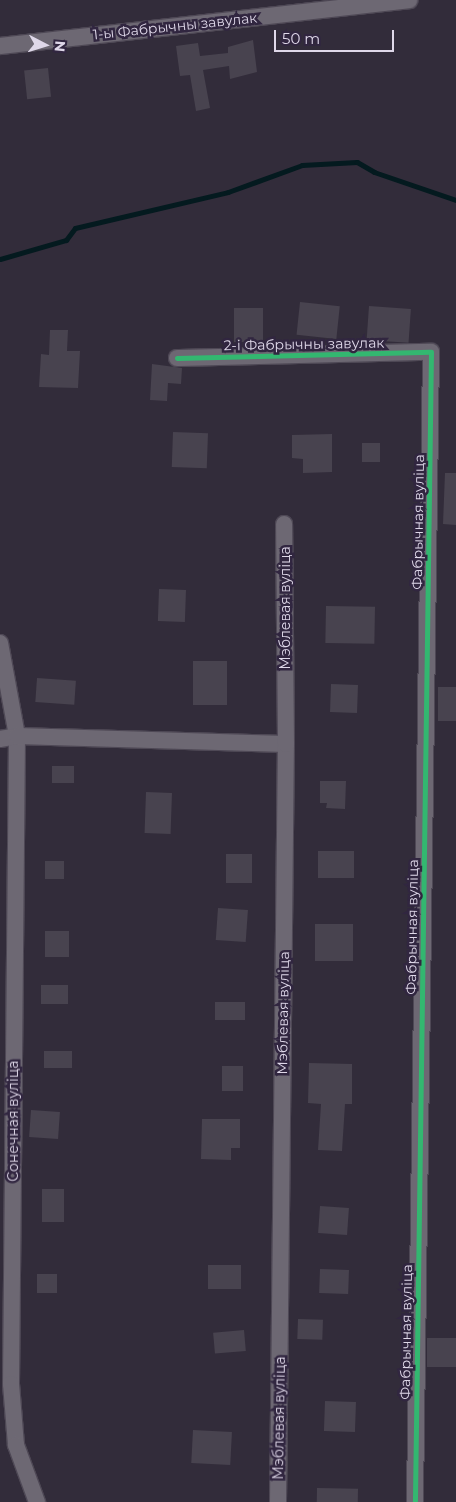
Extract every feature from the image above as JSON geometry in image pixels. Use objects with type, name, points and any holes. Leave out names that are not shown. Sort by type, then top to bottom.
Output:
[{"type":"street","name":"1-ы Фабрычны завулак","points":[[0,46],[409,0]]},
{"type":"street","name":"2-і Фабрычны завулак","points":[[177,358],[431,352]]},
{"type":"street","name":"Фабрычная вуліца","points":[[415,1502],[431,352]]},
{"type":"street","name":"Мэблевая вуліца","points":[[278,1502],[286,744],[284,524]]},
{"type":"street","name":"Сонечная вуліца","points":[[0,643],[17,736],[11,1384],[16,1445],[37,1502]]},
{"type":"street","points":[[0,739],[17,736],[286,744]]},
{"type":"building","points":[[253,40],[257,72],[230,79],[229,66],[203,70],[210,108],[196,111],[190,75],[180,76],[176,46],[198,43],[200,56],[228,53],[228,47]]},
{"type":"building","points":[[48,68],[51,97],[27,99],[24,71]]},
{"type":"building","points":[[300,302],[340,306],[336,339],[297,335]]},
{"type":"building","points":[[369,306],[411,309],[409,343],[367,340]]},
{"type":"building","points":[[234,308],[263,308],[263,342],[234,342]]},
{"type":"building","points":[[50,330],[68,330],[67,351],[80,351],[78,388],[39,387],[41,354],[49,355]]},
{"type":"building","points":[[152,364],[182,368],[181,384],[168,383],[167,401],[150,400]]},
{"type":"building","points":[[173,432],[208,433],[207,468],[172,467]]},
{"type":"building","points":[[332,434],[332,472],[303,473],[303,459],[292,458],[292,435]]},
{"type":"building","points":[[362,443],[380,443],[380,462],[362,462]]},
{"type":"building","points":[[445,473],[456,473],[456,525],[443,524]]},
{"type":"building","points":[[159,589],[186,590],[185,622],[158,621]]},
{"type":"building","points":[[326,606],[375,607],[374,644],[325,643]]},
{"type":"building","points":[[193,661],[227,661],[227,705],[193,705]]},
{"type":"building","points":[[37,678],[76,681],[74,705],[35,702]]},
{"type":"building","points":[[331,684],[358,685],[357,713],[330,712]]},
{"type":"building","points":[[438,687],[456,687],[456,721],[438,721]]},
{"type":"building","points":[[52,766],[74,766],[74,783],[52,783]]},
{"type":"building","points":[[320,781],[346,781],[345,809],[326,808],[327,803],[320,803]]},
{"type":"building","points":[[146,792],[172,793],[171,834],[145,833]]},
{"type":"building","points":[[318,851],[354,851],[354,878],[318,878]]},
{"type":"building","points":[[226,854],[252,854],[252,883],[226,883]]},
{"type":"building","points":[[45,861],[64,861],[64,879],[45,879]]},
{"type":"building","points":[[218,908],[248,910],[246,942],[216,940]]},
{"type":"building","points":[[315,924],[353,924],[353,961],[315,961]]},
{"type":"building","points":[[45,931],[69,931],[69,957],[45,957]]},
{"type":"building","points":[[41,985],[68,985],[68,1004],[41,1004]]},
{"type":"building","points":[[215,1002],[245,1002],[245,1020],[215,1020]]},
{"type":"building","points":[[44,1051],[72,1051],[72,1068],[44,1068]]},
{"type":"building","points":[[309,1063],[352,1064],[352,1104],[345,1104],[342,1151],[318,1150],[321,1104],[308,1103]]},
{"type":"building","points":[[222,1066],[243,1066],[243,1091],[222,1091]]},
{"type":"building","points":[[31,1110],[60,1112],[58,1139],[29,1137]]},
{"type":"building","points":[[202,1119],[240,1119],[240,1148],[231,1148],[231,1160],[201,1159]]},
{"type":"building","points":[[42,1189],[64,1189],[64,1222],[42,1222]]},
{"type":"building","points":[[320,1206],[349,1208],[347,1235],[318,1233]]},
{"type":"building","points":[[208,1265],[241,1265],[241,1289],[208,1289]]},
{"type":"building","points":[[320,1269],[349,1270],[348,1294],[319,1293]]},
{"type":"building","points":[[37,1274],[57,1274],[57,1293],[37,1293]]},
{"type":"building","points":[[298,1319],[323,1320],[322,1340],[297,1339]]},
{"type":"building","points":[[244,1330],[246,1351],[215,1354],[213,1333]]},
{"type":"building","points":[[427,1338],[456,1338],[456,1367],[427,1367]]},
{"type":"building","points":[[325,1401],[356,1402],[355,1432],[324,1431]]},
{"type":"building","points":[[193,1430],[232,1432],[230,1465],[191,1463]]},
{"type":"building","points":[[317,1488],[358,1489],[358,1502],[317,1502]]},
{"type":"waterway","points":[[0,259],[66,240],[75,228],[228,192],[302,165],[357,162],[374,172],[456,200]]},
{"type":"cycle path","points":[[177,358],[431,352],[415,1502]]}]
